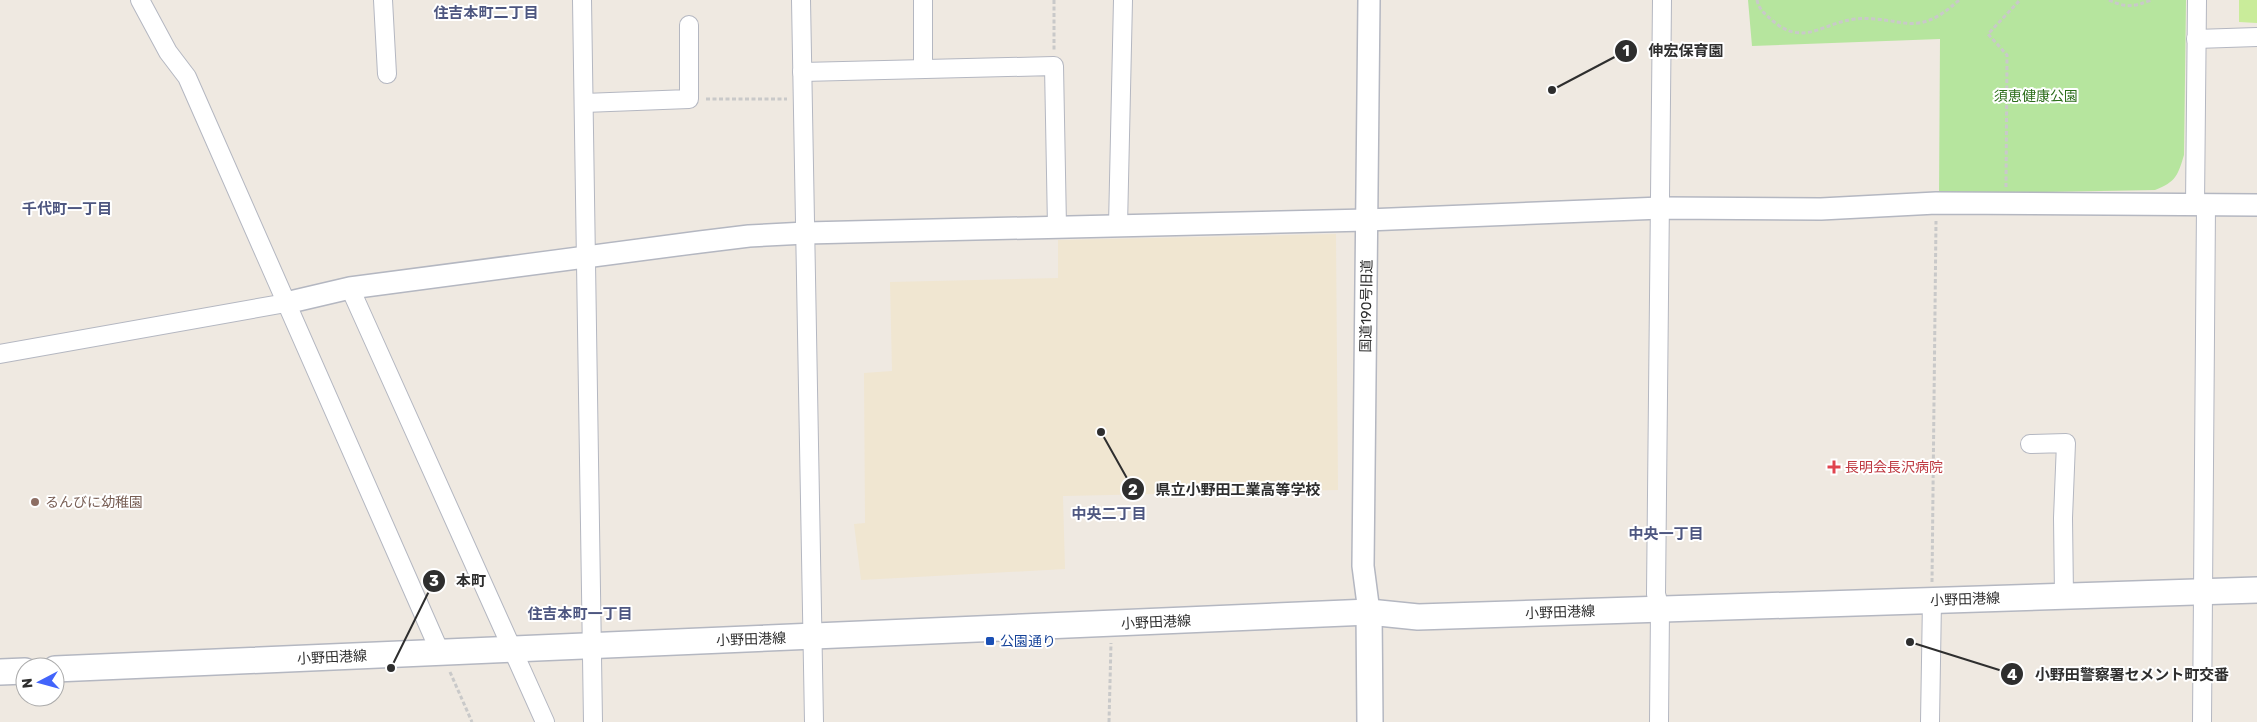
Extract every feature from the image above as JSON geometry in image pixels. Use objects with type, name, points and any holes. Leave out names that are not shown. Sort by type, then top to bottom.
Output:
[{"type":"main road","name":"小野田港線","points":[[65,669],[1369,612],[1418,617],[2257,590]]},
{"type":"main road","points":[[1369,612],[1370,722]]},
{"type":"main road","points":[[0,672],[15,671]]},
{"type":"street","points":[[140,0],[168,52],[187,77],[440,652]]},
{"type":"street","points":[[383,0],[388,74]]},
{"type":"street","points":[[582,0],[584,258],[593,722]]},
{"type":"street","points":[[801,0],[814,722]]},
{"type":"street","points":[[922,69],[923,0]]},
{"type":"street","points":[[1118,226],[1124,0]]},
{"type":"street","name":"国道190号旧道","points":[[1368,0],[1363,566],[1369,612]]},
{"type":"street","points":[[1659,722],[1660,608],[1656,594],[1656,585],[1662,0]]},
{"type":"street","points":[[2197,0],[2196,39],[2200,205],[2202,722]]},
{"type":"street","points":[[584,103],[689,99],[689,25]]},
{"type":"street","points":[[2196,39],[2257,37]]},
{"type":"street","points":[[802,72],[1054,66],[1057,227]]},
{"type":"street","points":[[0,354],[286,303],[350,288],[749,236],[806,233],[1367,220],[1660,208],[1821,209],[1936,203],[2006,205],[2257,205]]},
{"type":"street","points":[[350,288],[545,722]]},
{"type":"street","points":[[2030,444],[2066,443],[2063,518],[2064,596]]},
{"type":"street","points":[[1930,722],[1932,600]]},
{"type":"path","points":[[1054,0],[1054,66]]},
{"type":"path","points":[[1757,0],[1759,8],[1783,29],[1800,34],[1854,19],[1924,24],[1938,18],[1959,0]]},
{"type":"path","points":[[2006,205],[2006,55],[1988,34],[2020,0]]},
{"type":"path","points":[[2109,0],[2123,7],[2151,0]]},
{"type":"path","points":[[689,99],[802,98]]},
{"type":"path","points":[[1932,600],[1933,328],[1936,203]]},
{"type":"path","points":[[1109,722],[1112,624]]},
{"type":"path","points":[[440,652],[472,722]]},
{"type":"shaded area","points":[[1336,234],[1338,490],[1063,496],[1065,569],[861,580],[854,524],[865,523],[864,373],[892,371],[890,282],[1058,278],[1058,240]]},
{"type":"green space","name":"須恵健康公園","points":[[1748,0],[2186,0],[2184,155],[2180,168],[2172,181],[2155,190],[1939,194],[1940,39],[1752,46]]},
{"type":"green space","points":[[2239,0],[2257,0],[2257,23],[2239,22]]},
{"type":"place","name":"伸宏保育園","points":[[1552,90]]},
{"type":"place","name":"県立小野田工業高等学校","points":[[1101,432]]},
{"type":"place","name":"長明会長沢病院","points":[[1834,467]]},
{"type":"place","name":"るんびに幼稚園","points":[[35,502]]},
{"type":"place","name":"公園通り","points":[[990,641]]},
{"type":"place","name":"小野田警察署セメント町交番","points":[[1910,642]]},
{"type":"place","name":"本町","points":[[391,668]]},
{"type":"district","name":"住吉本町二丁目","points":[[486,13]]},
{"type":"district","name":"千代町一丁目","points":[[67,209]]},
{"type":"district","name":"中央二丁目","points":[[1109,514]]},
{"type":"district","name":"中央一丁目","points":[[1666,534]]},
{"type":"district","name":"住吉本町一丁目","points":[[580,614]]}]
